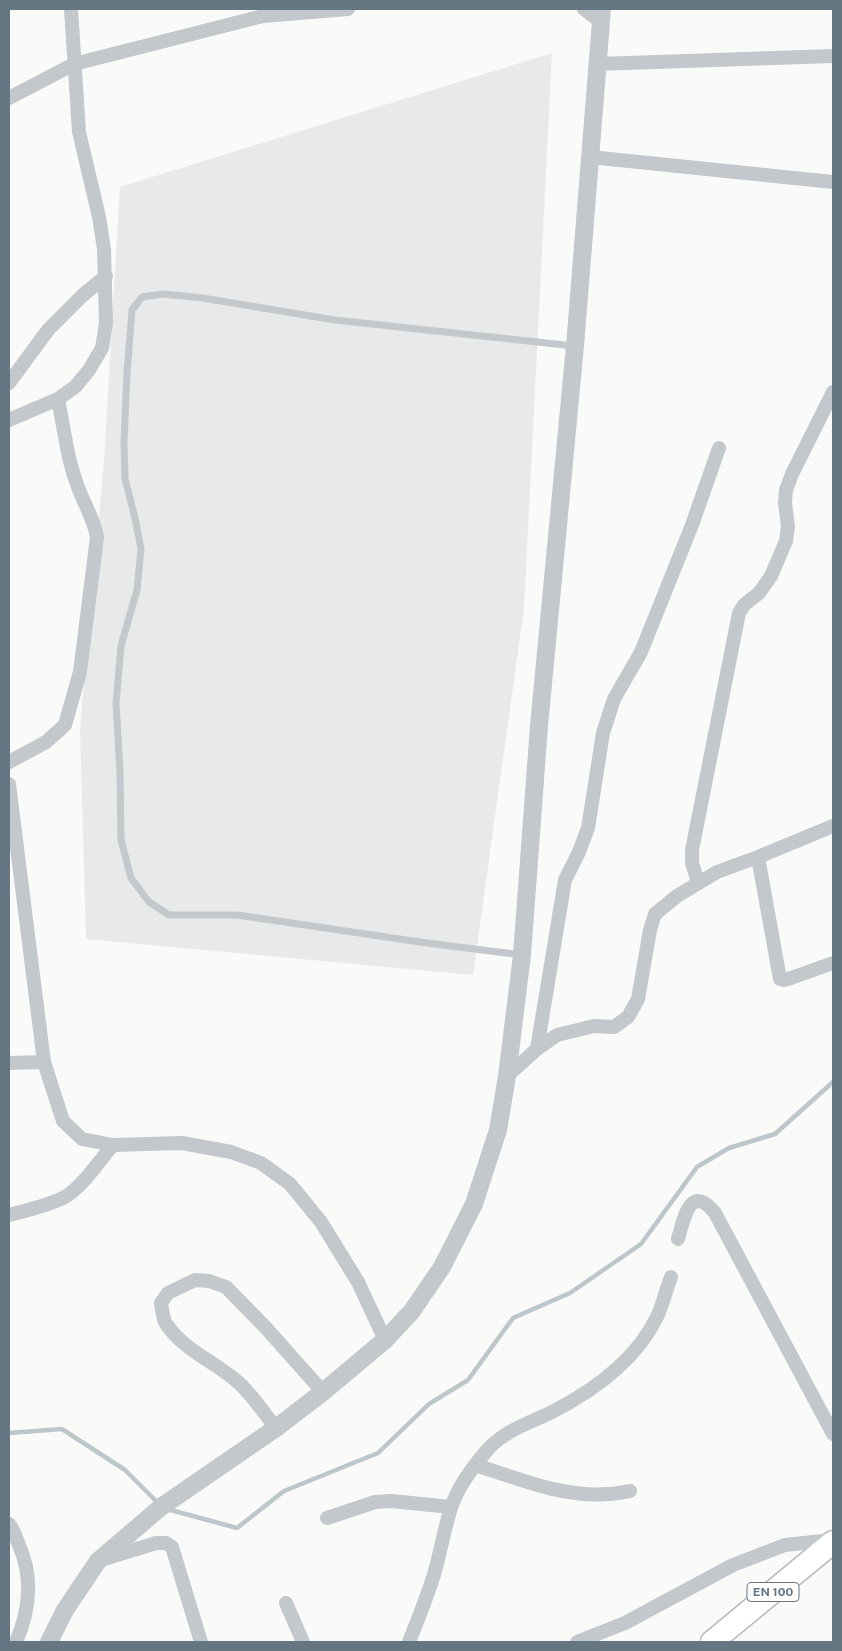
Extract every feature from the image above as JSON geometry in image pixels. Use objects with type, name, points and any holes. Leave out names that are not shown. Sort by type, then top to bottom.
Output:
[{"type":"main road","name":"EN 100","points":[[723,1639],[833,1541]]},
{"type":"street","points":[[10,419],[58,399],[76,386],[89,370],[102,348],[106,323],[104,249],[99,217],[79,132],[71,9]]},
{"type":"street","points":[[9,98],[74,64],[264,16],[348,9]]},
{"type":"street","points":[[49,1642],[65,1610],[98,1561],[162,1507],[276,1428],[386,1340],[412,1311],[442,1267],[474,1204],[498,1130],[507,1076],[522,955],[539,726],[575,346],[598,64],[601,15],[584,9]]},
{"type":"street","points":[[598,64],[833,56]]},
{"type":"street","points":[[590,157],[833,182]]},
{"type":"street","points":[[9,383],[60,318],[106,276]]},
{"type":"street","points":[[698,882],[692,863],[692,850],[739,613],[744,605],[759,593],[772,576],[786,541],[788,526],[785,503],[786,490],[792,474],[833,392]]},
{"type":"street","points":[[9,762],[46,742],[65,725],[80,672],[97,537],[95,524],[78,487],[71,464],[58,399]]},
{"type":"street","points":[[537,1049],[565,880],[588,828],[602,733],[614,699],[641,652],[692,525],[719,448]]},
{"type":"street","points":[[9,793],[44,1062],[63,1121],[82,1139],[113,1145],[182,1143],[231,1152],[261,1163],[290,1184],[321,1222],[358,1282],[386,1340]]},
{"type":"street","points":[[507,1076],[537,1049],[557,1035],[594,1026],[614,1027],[628,1017],[638,999],[650,930],[656,914],[676,896],[717,872],[833,826]]},
{"type":"street","points":[[758,857],[780,979],[784,980],[833,962]]},
{"type":"street","points":[[9,1063],[44,1062]]},
{"type":"street","points":[[9,1215],[31,1210],[65,1197],[84,1180],[113,1145]]},
{"type":"street","points":[[678,1240],[688,1207],[693,1202],[701,1201],[710,1206],[833,1434]]},
{"type":"street","points":[[409,1642],[435,1573],[451,1507],[461,1485],[475,1465],[507,1433],[575,1400],[597,1386],[625,1360],[656,1317],[671,1277]]},
{"type":"street","points":[[276,1428],[241,1385],[227,1373],[198,1355],[178,1338],[165,1321],[161,1303],[168,1293],[195,1280],[209,1281],[226,1287],[266,1328],[323,1392]]},
{"type":"street","points":[[475,1465],[547,1488],[586,1494],[630,1491]]},
{"type":"street","points":[[327,1518],[376,1502],[391,1501],[451,1507]]},
{"type":"street","points":[[9,1524],[22,1552],[29,1580],[27,1608],[16,1642]]},
{"type":"street","points":[[577,1642],[625,1623],[733,1565],[785,1545],[833,1541]]},
{"type":"street","points":[[98,1561],[156,1543],[166,1543],[172,1547],[201,1642]]},
{"type":"street","points":[[286,1603],[303,1642]]},
{"type":"lane","points":[[522,955],[426,943],[238,915],[169,915],[149,902],[131,878],[121,840],[116,704],[121,646],[137,590],[141,549],[125,479],[124,443],[128,355],[132,310],[142,297],[164,294],[203,298],[335,320],[575,346]]},
{"type":"shaded area","points":[[552,53],[524,608],[473,975],[86,939],[80,728],[104,460],[120,187]]},
{"type":"waterway","points":[[167,1509],[237,1528],[284,1491],[378,1453],[429,1404],[468,1380],[513,1318],[570,1293],[641,1244],[697,1167],[729,1148],[775,1134],[833,1082]]},
{"type":"waterway","points":[[9,1433],[62,1429],[125,1470],[159,1504]]}]
